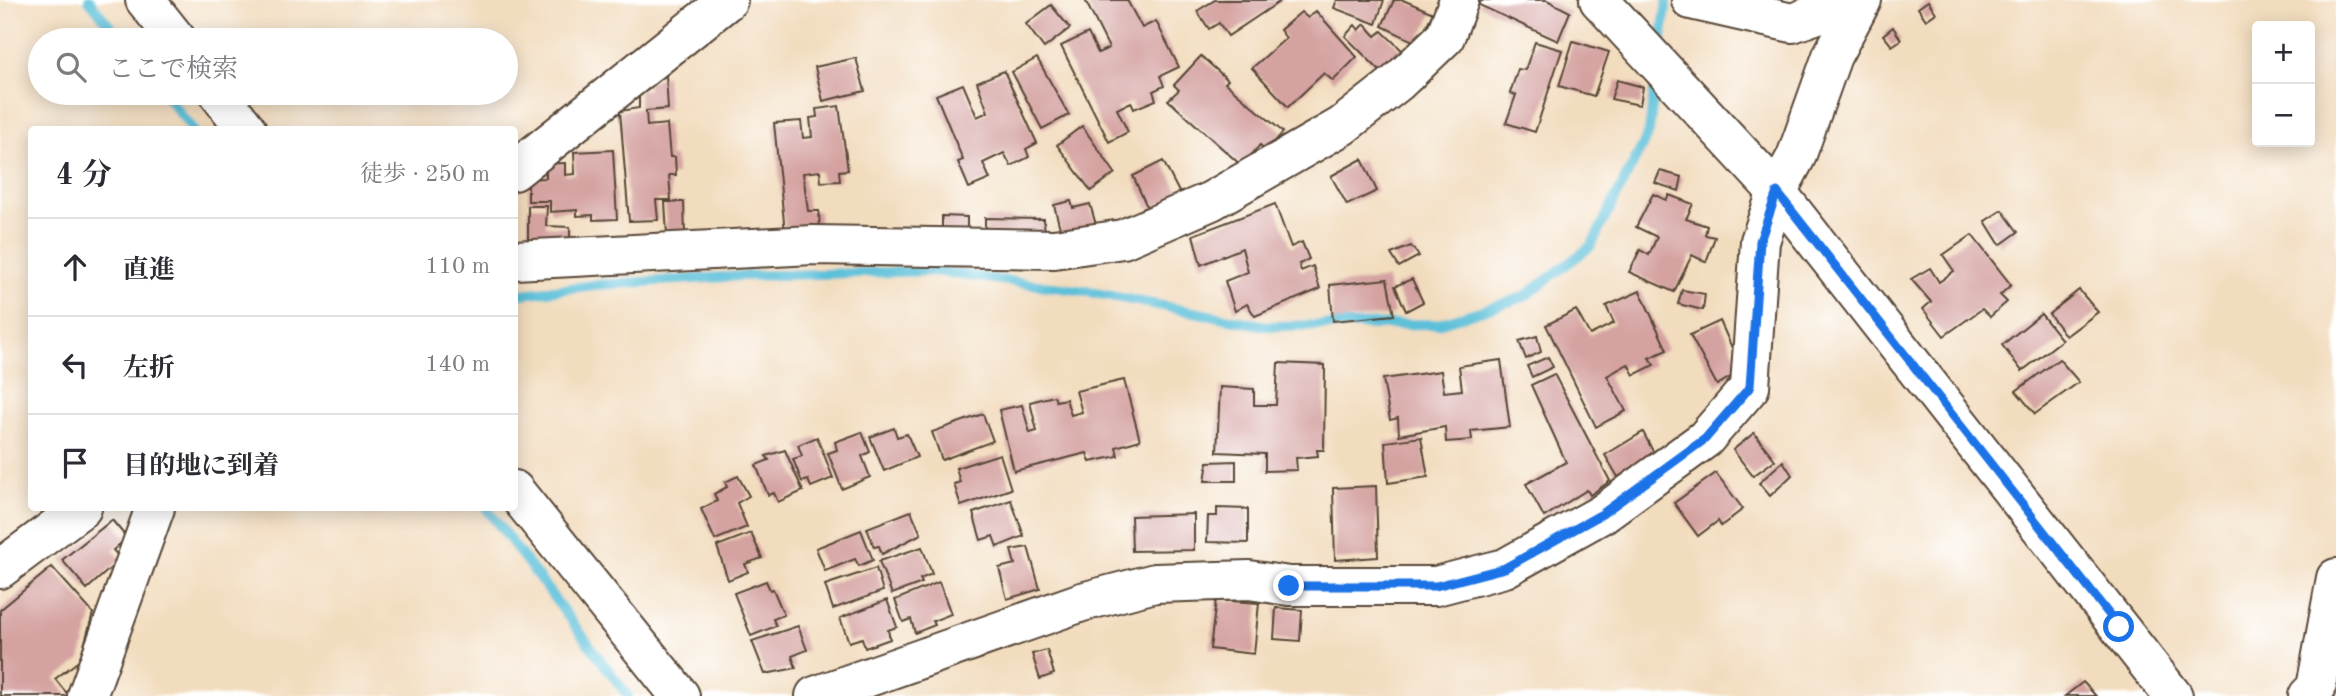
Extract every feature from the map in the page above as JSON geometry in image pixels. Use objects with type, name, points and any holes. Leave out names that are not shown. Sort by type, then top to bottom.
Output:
[{"type":"street","points":[[145,0],[167,28]]},
{"type":"street","points":[[518,168],[728,0]]},
{"type":"street","points":[[518,260],[813,245],[1054,248],[1123,239],[1211,201],[1342,126],[1398,82],[1445,37],[1459,0]]},
{"type":"street","points":[[1599,0],[1777,192],[2173,696]]},
{"type":"street","points":[[1691,0],[1793,23],[1857,0]]},
{"type":"street","points":[[815,696],[1082,602],[1155,583],[1249,580],[1289,586],[1436,586],[1505,568],[1602,514],[1705,439],[1750,387],[1760,241],[1777,192],[1796,157],[1832,56],[1862,0]]},
{"type":"street","points":[[227,105],[244,126]]},
{"type":"street","points":[[518,495],[680,696]]},
{"type":"street","points":[[0,569],[78,511]]},
{"type":"street","points":[[87,696],[154,511]]},
{"type":"street","points":[[2308,696],[2316,688],[2336,578]]},
{"type":"building","points":[[1085,0],[1127,0],[1142,28],[1156,21],[1179,67],[1160,76],[1164,86],[1153,91],[1156,100],[1134,109],[1131,102],[1117,109],[1128,132],[1109,142],[1061,46],[1088,33],[1098,53],[1109,48]]},
{"type":"building","points":[[1215,0],[1282,0],[1228,36],[1219,23],[1209,29],[1197,11]]},
{"type":"building","points":[[1337,0],[1384,0],[1376,24],[1334,8]]},
{"type":"building","points":[[1394,0],[1403,0],[1433,13],[1417,43],[1382,26]]},
{"type":"building","points":[[1484,0],[1547,0],[1570,12],[1558,41],[1477,4]]},
{"type":"building","points":[[1928,1],[1936,13],[1926,20],[1918,8]]},
{"type":"building","points":[[1051,5],[1070,28],[1044,48],[1026,24]]},
{"type":"building","points":[[1316,11],[1357,57],[1333,81],[1324,73],[1288,107],[1252,68],[1286,38],[1280,30],[1301,12],[1308,18]]},
{"type":"building","points":[[1365,24],[1376,36],[1382,31],[1407,55],[1385,76],[1345,36],[1355,25],[1359,30]]},
{"type":"building","points":[[1893,27],[1901,40],[1892,46],[1883,35]]},
{"type":"building","points":[[1573,41],[1609,52],[1594,96],[1559,86]]},
{"type":"building","points":[[1535,42],[1562,50],[1535,132],[1506,123],[1516,95],[1510,93],[1518,69],[1525,70]]},
{"type":"building","points":[[1201,56],[1228,80],[1225,83],[1283,132],[1267,151],[1260,145],[1242,166],[1168,100],[1179,90],[1174,85]]},
{"type":"building","points":[[856,58],[865,91],[823,101],[815,67]]},
{"type":"building","points":[[1037,58],[1069,115],[1042,129],[1012,72]]},
{"type":"building","points":[[1004,71],[1037,143],[1026,149],[1029,157],[1011,166],[1004,153],[983,163],[990,179],[969,188],[958,162],[963,160],[936,95],[963,84],[977,117],[988,112],[977,82]]},
{"type":"building","points":[[666,75],[668,109],[646,111],[647,126],[667,124],[670,157],[675,157],[676,175],[669,175],[671,200],[656,200],[658,220],[629,221],[620,111],[639,108],[639,90],[648,90],[648,83]]},
{"type":"building","points":[[1617,80],[1643,87],[1640,105],[1611,99]]},
{"type":"building","points":[[839,106],[848,170],[839,171],[840,181],[821,182],[820,171],[803,173],[808,211],[819,211],[820,230],[785,232],[774,123],[801,121],[803,138],[812,137],[810,118],[817,117],[816,109]]},
{"type":"building","points":[[1082,126],[1115,173],[1091,191],[1057,145]]},
{"type":"building","points":[[613,150],[617,219],[593,220],[593,215],[577,216],[577,210],[550,212],[550,201],[528,201],[528,179],[546,178],[546,164],[565,163],[565,175],[575,174],[574,152]]},
{"type":"building","points":[[1362,159],[1377,191],[1347,205],[1331,176]]},
{"type":"building","points":[[1163,161],[1180,194],[1148,209],[1133,176]]},
{"type":"building","points":[[1660,171],[1682,177],[1679,191],[1655,183]]},
{"type":"building","points":[[1653,194],[1666,200],[1669,195],[1693,204],[1686,219],[1707,226],[1705,235],[1715,237],[1706,262],[1692,255],[1674,292],[1629,272],[1640,250],[1649,255],[1657,237],[1636,227]]},
{"type":"building","points":[[1071,201],[1073,208],[1090,204],[1098,232],[1063,240],[1054,205]]},
{"type":"building","points":[[665,202],[684,202],[685,235],[667,236]]},
{"type":"building","points":[[1275,204],[1291,247],[1302,242],[1309,259],[1299,264],[1301,271],[1313,266],[1320,289],[1255,316],[1247,304],[1235,311],[1225,281],[1248,272],[1242,248],[1201,265],[1193,235]]},
{"type":"building","points":[[528,206],[547,206],[546,226],[570,227],[570,244],[528,245]]},
{"type":"building","points":[[2002,210],[2018,232],[2000,245],[1985,221]]},
{"type":"building","points":[[942,216],[967,217],[967,235],[942,235]]},
{"type":"building","points":[[985,218],[1044,219],[1045,238],[985,237]]},
{"type":"building","points":[[1972,235],[2011,285],[2000,295],[2007,302],[1990,317],[1982,309],[1944,336],[1923,309],[1931,302],[1911,279],[1930,268],[1939,282],[1954,271],[1943,255]]},
{"type":"building","points":[[1411,246],[1419,256],[1399,267],[1391,254]]},
{"type":"building","points":[[1387,279],[1394,315],[1333,321],[1330,285]]},
{"type":"building","points":[[1412,279],[1423,302],[1406,311],[1395,286]]},
{"type":"building","points":[[1682,290],[1705,294],[1703,310],[1678,304]]},
{"type":"building","points":[[2079,290],[2098,312],[2066,336],[2049,314]]},
{"type":"building","points":[[1640,291],[1667,350],[1649,358],[1654,365],[1634,375],[1628,364],[1607,376],[1626,411],[1596,427],[1546,325],[1576,310],[1590,335],[1614,323],[1606,306]]},
{"type":"building","points":[[2041,314],[2062,340],[2022,371],[2002,345]]},
{"type":"building","points":[[1720,321],[1742,370],[1717,385],[1690,335]]},
{"type":"building","points":[[1537,336],[1541,352],[1526,359],[1519,341]]},
{"type":"building","points":[[1548,357],[1553,367],[1532,377],[1527,366]]},
{"type":"building","points":[[2059,359],[2079,382],[2035,414],[2016,391]]},
{"type":"building","points":[[1501,360],[1510,427],[1471,431],[1472,440],[1446,442],[1445,427],[1399,435],[1398,418],[1390,420],[1383,379],[1441,371],[1444,392],[1462,390],[1459,366]]},
{"type":"building","points":[[1278,363],[1325,365],[1324,450],[1317,450],[1318,456],[1296,458],[1297,470],[1265,471],[1265,454],[1217,452],[1220,387],[1254,389],[1254,405],[1276,405]]},
{"type":"building","points":[[1554,374],[1610,481],[1590,495],[1587,490],[1544,517],[1526,484],[1566,462],[1531,385]]},
{"type":"building","points":[[1124,380],[1140,440],[1116,447],[1118,456],[1090,462],[1087,453],[1014,471],[999,410],[1022,405],[1030,433],[1037,431],[1030,402],[1054,396],[1056,401],[1066,399],[1071,415],[1082,412],[1076,391]]},
{"type":"building","points":[[983,414],[993,441],[942,460],[932,432]]},
{"type":"building","points":[[894,428],[897,437],[907,434],[917,457],[884,471],[870,437]]},
{"type":"building","points":[[862,432],[870,452],[862,456],[870,477],[842,489],[828,453],[837,450],[835,442]]},
{"type":"building","points":[[1643,432],[1655,455],[1618,477],[1605,455]]},
{"type":"building","points":[[1754,433],[1775,460],[1753,476],[1733,450]]},
{"type":"building","points":[[817,437],[833,478],[811,487],[808,480],[802,482],[793,459],[802,456],[798,445]]},
{"type":"building","points":[[1421,437],[1428,477],[1388,483],[1385,442]]},
{"type":"building","points":[[785,450],[803,491],[778,502],[774,493],[768,495],[756,465],[769,460],[766,456]]},
{"type":"building","points":[[1000,454],[1011,489],[961,506],[954,484],[960,482],[956,468]]},
{"type":"building","points":[[1236,461],[1236,481],[1205,481],[1208,462]]},
{"type":"building","points":[[1783,461],[1792,475],[1770,496],[1759,483]]},
{"type":"building","points":[[1716,473],[1743,509],[1721,526],[1718,521],[1698,536],[1674,503]]},
{"type":"building","points":[[738,476],[749,496],[737,503],[747,527],[715,540],[701,509],[717,501],[714,494],[727,487],[725,482]]},
{"type":"building","points":[[1376,486],[1378,557],[1335,560],[1333,488]]},
{"type":"building","points":[[1011,500],[1024,536],[997,547],[993,536],[981,540],[973,513]]},
{"type":"building","points":[[1217,508],[1248,509],[1248,543],[1207,542],[1208,516],[1217,516]]},
{"type":"building","points":[[911,511],[921,534],[882,554],[879,546],[874,547],[867,528]]},
{"type":"building","points":[[1194,514],[1194,550],[1132,551],[1131,516]]},
{"type":"building","points":[[112,520],[127,538],[113,550],[121,559],[87,589],[62,560]]},
{"type":"building","points":[[861,530],[873,560],[859,566],[855,559],[825,571],[816,548]]},
{"type":"building","points":[[751,533],[762,558],[745,564],[748,572],[728,580],[717,546]]},
{"type":"building","points":[[922,547],[932,574],[920,579],[922,583],[892,594],[879,561]]},
{"type":"building","points":[[1028,547],[1040,589],[1007,599],[999,568],[1015,564],[1011,550]]},
{"type":"building","points":[[52,567],[93,613],[80,660],[55,679],[69,696],[0,696],[0,610]]},
{"type":"building","points":[[876,568],[883,591],[833,609],[825,585]]},
{"type":"building","points":[[766,581],[770,590],[773,589],[784,615],[773,619],[776,626],[751,636],[734,593]]},
{"type":"building","points":[[939,582],[951,614],[933,621],[935,625],[915,633],[911,619],[903,622],[895,600]]},
{"type":"building","points":[[887,600],[897,627],[888,630],[890,639],[865,648],[862,638],[849,642],[840,618]]},
{"type":"building","points":[[1216,600],[1259,603],[1254,654],[1210,649]]},
{"type":"building","points":[[1276,608],[1302,610],[1300,641],[1274,639]]},
{"type":"building","points":[[798,626],[807,650],[792,656],[796,668],[765,674],[752,641]]},
{"type":"building","points":[[1047,650],[1054,674],[1040,679],[1032,654]]},
{"type":"building","points":[[2083,682],[2096,696],[2065,696]]},
{"type":"waterway","points":[[89,0],[111,28]]},
{"type":"waterway","points":[[1660,51],[1667,0]]},
{"type":"waterway","points":[[518,295],[595,285],[741,276],[933,271],[1085,291],[1266,326],[1438,324],[1524,297],[1591,246],[1649,132],[1656,77]]},
{"type":"waterway","points":[[173,105],[190,126]]},
{"type":"waterway","points":[[488,511],[628,696]]},
{"type":"route","points":[[1289,586],[1436,586],[1505,568],[1602,514],[1705,439],[1750,387],[1760,241],[1777,192],[2119,627]]}]
